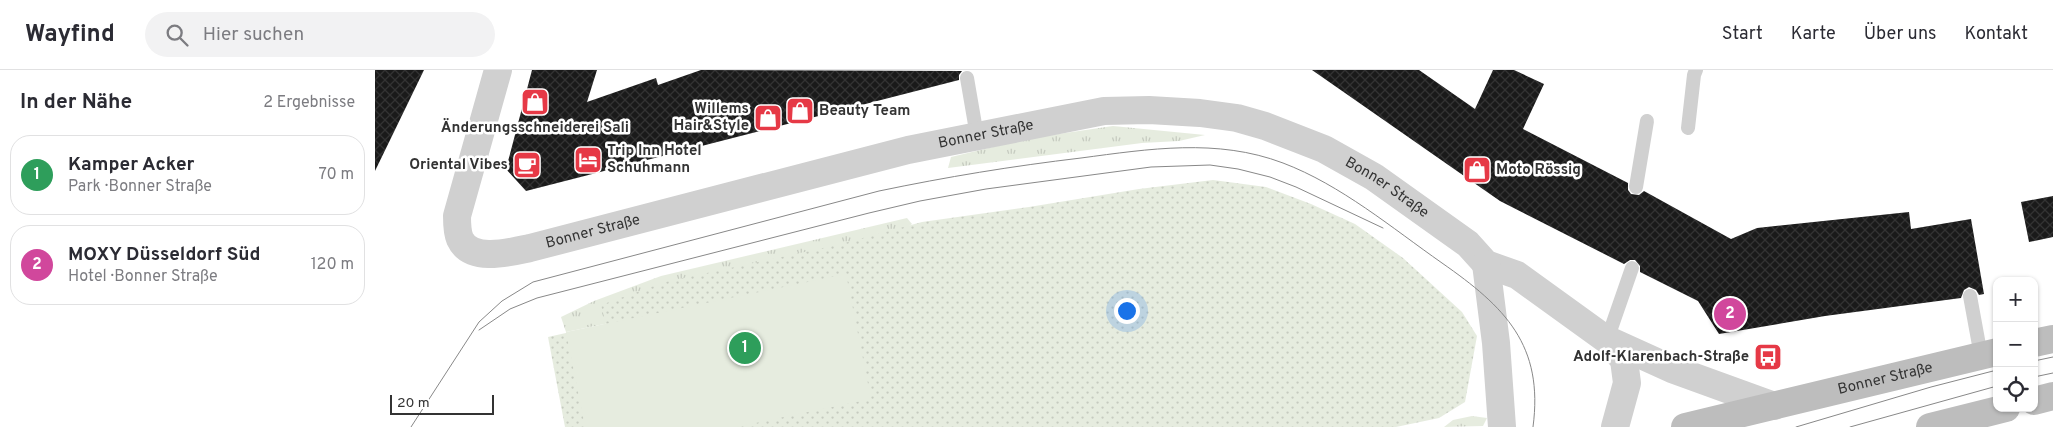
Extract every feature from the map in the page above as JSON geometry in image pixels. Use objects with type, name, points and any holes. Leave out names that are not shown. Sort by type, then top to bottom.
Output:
[{"type":"main road","points":[[2038,342],[2053,339]]},
{"type":"main road","name":"Bonner Straße","points":[[1685,427],[1989,354]]},
{"type":"main road","points":[[2038,400],[2053,396]]},
{"type":"main road","points":[[1930,427],[1993,411]]},
{"type":"street","name":"Bonner Straße","points":[[498,70],[480,140],[459,204],[457,216],[460,238],[465,246],[479,252],[492,254],[511,252],[908,150],[1105,111],[1149,110],[1201,113],[1237,118],[1265,126],[1324,149],[1374,177],[1468,244],[1486,264],[1517,275],[1607,340],[1672,369],[1774,406]]},
{"type":"street","points":[[1486,264],[1496,344],[1503,427]]},
{"type":"street","name":"Bonner Straße","points":[[1607,340],[1624,360],[1627,383],[1615,427]]},
{"type":"lane","points":[[1688,128],[1696,70]]},
{"type":"lane","points":[[967,78],[977,136]]},
{"type":"lane","points":[[1636,187],[1647,121]]},
{"type":"lane","points":[[1607,340],[1632,268]]},
{"type":"lane","points":[[1970,296],[1989,354]]},
{"type":"green space","points":[[1113,126],[1205,135],[1179,141],[1142,143],[948,168],[951,157],[1031,138]]},
{"type":"green space","points":[[1213,180],[1266,187],[1311,204],[1355,224],[1403,258],[1462,312],[1477,336],[1465,402],[1439,418],[1396,427],[565,427],[548,337],[606,324],[601,305],[665,282],[837,245],[922,222],[1139,189]]},
{"type":"green space","points":[[907,218],[912,224],[846,274],[566,332],[561,317],[594,301],[661,276]]},
{"type":"green space","points":[[846,274],[871,399],[736,427],[585,427],[566,332]]},
{"type":"green space","points":[[1472,416],[1487,418],[1483,426],[1444,427],[1453,420]]},
{"type":"building","points":[[375,70],[424,70],[375,171]]},
{"type":"building","points":[[532,70],[597,70],[587,102],[656,78],[658,85],[701,70],[962,71],[959,75],[959,80],[526,191],[506,169]]},
{"type":"building","points":[[1312,70],[1419,70],[1475,109],[1493,70],[1514,70],[1544,84],[1523,129],[1628,183],[1628,190],[1631,194],[1639,195],[1644,191],[1731,239],[1757,228],[1909,212],[1911,229],[1971,219],[1984,294],[1979,295],[1976,290],[1969,287],[1964,290],[1961,298],[1825,316],[1719,334],[1698,301],[1640,272],[1640,266],[1635,260],[1630,260],[1624,264],[1500,201]]},
{"type":"building","points":[[2053,196],[2053,237],[2029,242],[2021,202]]},
{"type":"tram line","points":[[411,427],[479,322],[502,301],[533,282],[879,191],[1030,165],[1132,151],[1183,148],[1233,150],[1258,155],[1304,172],[1366,208],[1464,279],[1501,313],[1515,331],[1526,351],[1532,373],[1535,398],[1533,427]]},
{"type":"tram line","points":[[479,330],[510,309],[537,298],[869,213],[920,201],[986,189],[1151,167],[1210,165],[1238,169],[1270,177],[1296,187],[1383,228]]},
{"type":"tram line","points":[[2038,360],[2053,357]]},
{"type":"tram line","points":[[1796,427],[1931,387],[1993,371]]},
{"type":"tram line","points":[[2038,376],[2053,373]]},
{"type":"tram line","points":[[1850,427],[1993,387]]},
{"type":"place","name":"Änderungsschneiderei Sali","points":[[535,102]]},
{"type":"place","name":"Beauty Team","points":[[800,111]]},
{"type":"place","name":"Willems Hair&Style","points":[[768,118]]},
{"type":"place","name":"Trip Inn Hotel Schuhmann","points":[[588,160]]},
{"type":"place","name":"Oriental Vibes","points":[[527,165]]},
{"type":"place","name":"Moto Rössig","points":[[1477,170]]},
{"type":"place","name":"MOXY Düsseldorf Süd","points":[[1730,314]]},
{"type":"place","name":"Kamper Acker","points":[[745,348]]},
{"type":"place","name":"Adolf-Klarenbach-Straße","points":[[1768,357]]}]
